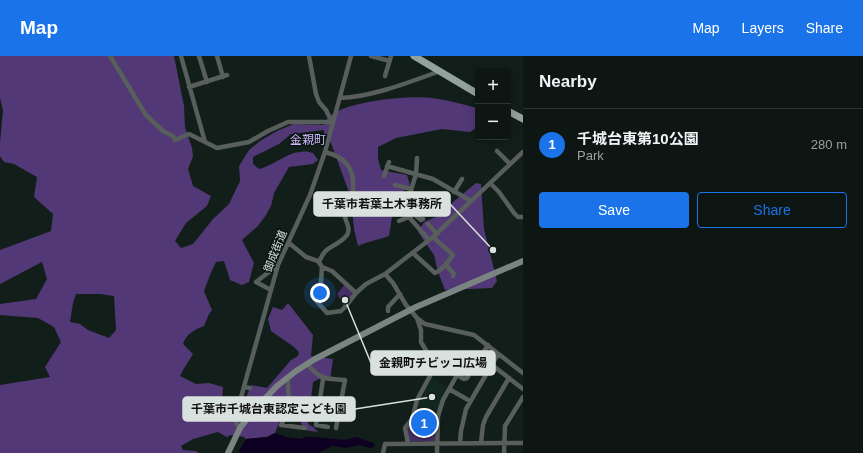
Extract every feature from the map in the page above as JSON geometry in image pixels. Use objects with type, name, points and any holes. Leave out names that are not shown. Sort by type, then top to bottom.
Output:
[{"type":"main road","points":[[414,56],[475,92]]},
{"type":"main road","points":[[511,113],[523,119]]},
{"type":"street","points":[[110,56],[140,107],[157,126],[173,136],[175,140],[187,134],[217,148],[249,142],[288,122],[333,122]]},
{"type":"street","points":[[181,56],[204,142]]},
{"type":"street","points":[[199,56],[207,82]]},
{"type":"street","points":[[189,87],[225,76],[217,56]]},
{"type":"street","points":[[309,56],[316,94],[319,102],[333,122]]},
{"type":"street","name":"御成街道","points":[[240,428],[235,422],[234,416],[238,408],[278,265],[310,195],[325,152],[351,56]]},
{"type":"street","points":[[372,56],[390,58],[385,76]]},
{"type":"street","points":[[340,98],[352,98],[370,94],[440,72]]},
{"type":"street","points":[[497,151],[510,164]]},
{"type":"street","points":[[325,152],[346,163],[353,174],[352,196],[345,206],[343,213],[349,231],[347,236],[327,250],[321,264],[321,282],[314,298],[327,313],[340,310],[366,284],[385,274],[429,240],[523,152]]},
{"type":"street","points":[[409,197],[416,174],[416,158]]},
{"type":"street","points":[[384,176],[388,164],[433,179],[471,201]]},
{"type":"street","points":[[454,192],[462,179]]},
{"type":"street","points":[[490,183],[499,192],[514,213],[518,217],[523,217]]},
{"type":"street","points":[[395,185],[411,189]]},
{"type":"street","points":[[441,191],[444,186]]},
{"type":"street","points":[[399,221],[414,214],[421,220],[423,219]]},
{"type":"street","points":[[409,217],[429,240]]},
{"type":"street","points":[[413,252],[435,273],[446,265],[453,255],[435,235],[428,224]]},
{"type":"street","points":[[289,243],[306,257],[332,271],[356,293]]},
{"type":"street","points":[[228,453],[240,428],[262,401],[286,378],[307,364],[410,310],[523,261]]},
{"type":"street","points":[[271,290],[256,282],[278,265]]},
{"type":"street","points":[[446,265],[454,274],[453,276]]},
{"type":"street","points":[[385,274],[393,283],[410,310],[417,318],[428,326],[433,325],[474,335],[523,373]]},
{"type":"street","points":[[388,311],[388,307],[400,294]]},
{"type":"street","points":[[417,318],[421,330],[421,342],[437,363],[464,379],[467,378],[488,345]]},
{"type":"street","points":[[460,443],[462,423],[466,409],[498,354]]},
{"type":"street","points":[[408,443],[405,428],[412,419],[417,400],[437,363]]},
{"type":"street","points":[[307,364],[320,377],[345,380],[336,428]]},
{"type":"street","points":[[492,365],[523,389]]},
{"type":"street","points":[[437,453],[438,416],[443,400],[457,375]]},
{"type":"street","points":[[286,378],[288,381],[289,411],[281,425],[306,428]]},
{"type":"street","points":[[323,378],[316,425],[328,427]]},
{"type":"street","points":[[481,443],[483,425],[486,417],[509,378]]},
{"type":"street","points":[[244,387],[250,388]]},
{"type":"street","points":[[449,389],[470,401]]},
{"type":"street","points":[[504,453],[506,426],[523,397]]},
{"type":"street","points":[[318,415],[338,418]]},
{"type":"street","points":[[383,453],[385,444],[523,443]]},
{"type":"shaded area","points":[[0,56],[174,56],[184,106],[185,127],[193,156],[188,169],[193,186],[211,196],[207,206],[186,223],[175,241],[181,248],[193,244],[213,219],[229,204],[240,181],[239,166],[249,150],[260,141],[277,131],[294,124],[324,125],[330,116],[351,106],[395,98],[422,97],[475,108],[475,129],[470,132],[442,129],[396,138],[378,147],[378,159],[381,170],[407,175],[410,185],[395,198],[389,236],[358,246],[354,229],[351,198],[331,143],[324,133],[324,130],[291,134],[279,144],[253,157],[253,164],[259,169],[296,153],[313,153],[318,160],[313,164],[289,167],[274,193],[271,206],[266,215],[258,226],[242,240],[254,263],[249,282],[242,285],[230,280],[224,261],[216,262],[204,291],[212,310],[204,326],[191,332],[184,340],[183,344],[193,354],[180,376],[196,384],[209,383],[223,387],[222,402],[228,404],[244,403],[251,385],[267,388],[291,360],[298,356],[299,352],[271,331],[268,319],[273,307],[282,310],[288,303],[313,335],[311,356],[333,359],[330,381],[319,379],[313,382],[308,424],[318,432],[305,430],[299,416],[282,416],[275,433],[267,437],[246,439],[244,437],[230,435],[227,437],[218,432],[193,439],[181,446],[183,450],[196,451],[199,453],[0,453],[0,385],[50,377],[45,367],[61,342],[54,327],[38,318],[0,315],[0,304],[36,299],[47,279],[42,262],[0,284],[0,250],[51,231],[53,214],[34,197],[37,177],[14,164],[4,162],[0,156],[3,111],[0,98]],"holes":[[[76,294],[100,294],[114,296],[116,330],[109,338],[88,330],[80,324],[70,322]]]},
{"type":"shaded area","points":[[476,183],[481,184],[484,229],[497,281],[492,288],[445,290],[438,272],[434,255],[418,232],[424,222],[445,213],[453,202]]},
{"type":"shaded area","points":[[345,284],[354,293],[344,306],[337,294]]},
{"type":"shaded area","points":[[431,376],[447,388],[438,413],[417,408]]},
{"type":"shaded area","points":[[417,409],[438,414],[434,442],[410,441],[407,430]]},
{"type":"shaded area","points":[[275,433],[286,437],[301,439],[306,437],[314,437],[345,440],[356,437],[374,443],[375,446],[371,448],[358,445],[347,448],[332,446],[318,453],[240,453],[239,451],[246,439],[267,437]]},
{"type":"place","name":"千葉市若葉土木事務所","points":[[493,250]]},
{"type":"place","name":"金親町チビッコ広場","points":[[345,300]]},
{"type":"place","name":"千葉市千城台東認定こども園","points":[[432,397]]},
{"type":"place","name":"千城台東第10公園","points":[[424,423]]},
{"type":"district","name":"金親町","points":[[308,140]]}]
